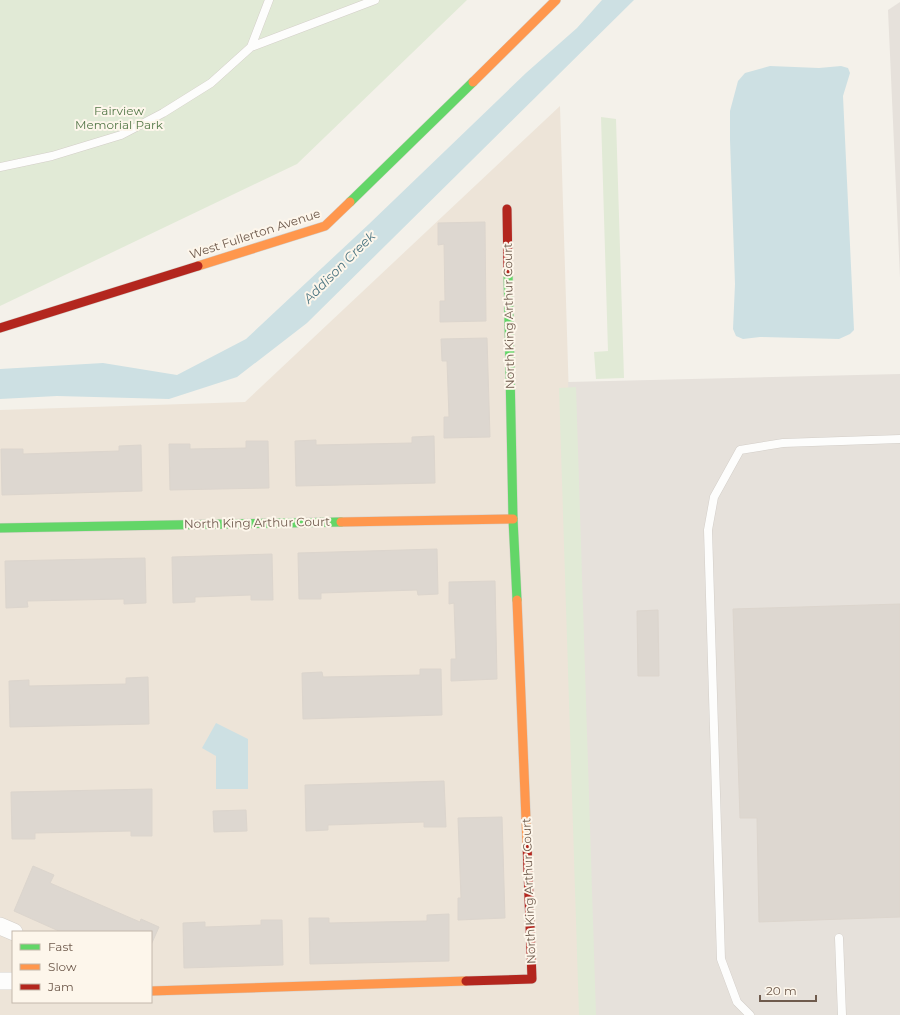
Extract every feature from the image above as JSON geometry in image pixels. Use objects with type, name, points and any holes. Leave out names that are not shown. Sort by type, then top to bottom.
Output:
[{"type":"street","name":"West Fullerton Avenue","points":[[0,328],[325,226],[556,0]]},
{"type":"street","name":"North King Arthur Court","points":[[152,990],[532,979],[524,738],[513,518],[507,209]]},
{"type":"street","name":"North King Arthur Court","points":[[0,528],[513,518]]},
{"type":"street","points":[[0,926],[12,931]]},
{"type":"street","points":[[0,981],[12,981]]},
{"type":"lane","points":[[251,47],[270,0]]},
{"type":"lane","points":[[0,167],[52,156],[121,136],[163,113],[211,83],[251,47],[375,0]]},
{"type":"lane","points":[[750,1015],[737,1002],[721,959],[708,530],[714,497],[740,450],[783,443],[900,439]]},
{"type":"lane","points":[[839,938],[842,1015]]},
{"type":"shaded area","points":[[900,2],[900,278],[888,10]]},
{"type":"shaded area","points":[[560,106],[588,1015],[0,1015],[0,410],[245,402]]},
{"type":"shaded area","points":[[900,374],[900,1015],[588,1015],[568,382]]},
{"type":"green space","name":"Fairview Memorial Park","points":[[0,0],[467,0],[297,164],[0,306]]},
{"type":"green space","points":[[601,117],[616,119],[624,378],[596,379],[594,352],[608,351]]},
{"type":"green space","points":[[576,387],[596,1015],[579,1015],[559,388]]},
{"type":"water","name":"Addison Creek","points":[[602,0],[634,0],[307,323],[237,377],[169,399],[57,396],[0,399],[0,369],[103,363],[177,375],[246,339],[369,224],[526,73],[577,28]]},
{"type":"water","points":[[770,66],[819,68],[841,66],[848,68],[850,73],[843,96],[854,330],[850,334],[839,339],[760,337],[743,339],[736,336],[733,329],[735,284],[730,111],[738,81],[745,73]]},
{"type":"water","points":[[216,723],[248,739],[248,789],[216,789],[216,756],[202,748]]},
{"type":"building","points":[[485,222],[486,321],[440,322],[440,301],[445,301],[444,244],[438,245],[438,223]]},
{"type":"building","points":[[487,338],[490,437],[444,438],[444,417],[449,417],[447,361],[442,361],[441,339]]},
{"type":"building","points":[[434,436],[435,483],[296,486],[295,441],[316,440],[316,445],[412,443],[412,437]]},
{"type":"building","points":[[246,441],[268,441],[269,488],[170,490],[169,444],[190,444],[190,449],[246,448]]},
{"type":"building","points":[[141,445],[142,491],[2,495],[1,449],[23,449],[23,454],[119,451],[119,446]]},
{"type":"building","points":[[437,549],[438,594],[418,595],[417,590],[321,593],[321,599],[299,599],[298,553]]},
{"type":"building","points":[[272,554],[273,600],[251,600],[251,595],[195,597],[195,602],[173,603],[172,557]]},
{"type":"building","points":[[145,558],[146,603],[124,604],[124,599],[27,601],[28,607],[6,608],[5,561]]},
{"type":"building","points":[[495,581],[497,679],[451,681],[451,659],[456,659],[454,603],[449,604],[449,582]]},
{"type":"building","points":[[900,604],[900,917],[759,922],[757,818],[740,818],[733,609]]},
{"type":"building","points":[[658,610],[659,676],[638,676],[637,611]]},
{"type":"building","points":[[420,669],[441,669],[442,715],[303,719],[302,673],[322,672],[323,677],[420,675]]},
{"type":"building","points":[[148,677],[149,724],[10,727],[9,681],[29,680],[29,686],[126,684],[126,678]]},
{"type":"building","points":[[444,781],[446,827],[424,827],[424,822],[328,825],[328,830],[306,831],[305,785]]},
{"type":"building","points":[[152,789],[152,836],[131,836],[131,831],[35,833],[35,839],[12,839],[11,792]]},
{"type":"building","points":[[246,810],[247,831],[214,832],[213,811]]},
{"type":"building","points":[[502,817],[505,918],[458,920],[458,898],[461,898],[458,818]]},
{"type":"building","points":[[33,866],[54,875],[50,883],[140,922],[141,919],[159,927],[152,943],[152,931],[59,931],[14,911]]},
{"type":"building","points":[[449,914],[449,961],[310,964],[309,918],[329,918],[329,923],[427,921],[427,915]]},
{"type":"building","points":[[261,920],[282,920],[283,965],[184,968],[183,923],[205,922],[205,927],[261,925]]},
{"type":"traffic: fast","points":[[350,202],[473,82]]},
{"type":"traffic: fast","points":[[508,272],[513,519],[517,600]]},
{"type":"traffic: fast","points":[[0,528],[341,522]]},
{"type":"traffic: slow","points":[[473,82],[556,0]]},
{"type":"traffic: slow","points":[[198,266],[325,226],[350,202]]},
{"type":"traffic: slow","points":[[341,522],[513,519]]},
{"type":"traffic: slow","points":[[517,600],[527,844]]},
{"type":"traffic: slow","points":[[152,991],[466,981]]},
{"type":"traffic: jam","points":[[507,209],[508,272]]},
{"type":"traffic: jam","points":[[0,328],[198,266]]},
{"type":"traffic: jam","points":[[466,981],[532,979],[527,844]]}]
